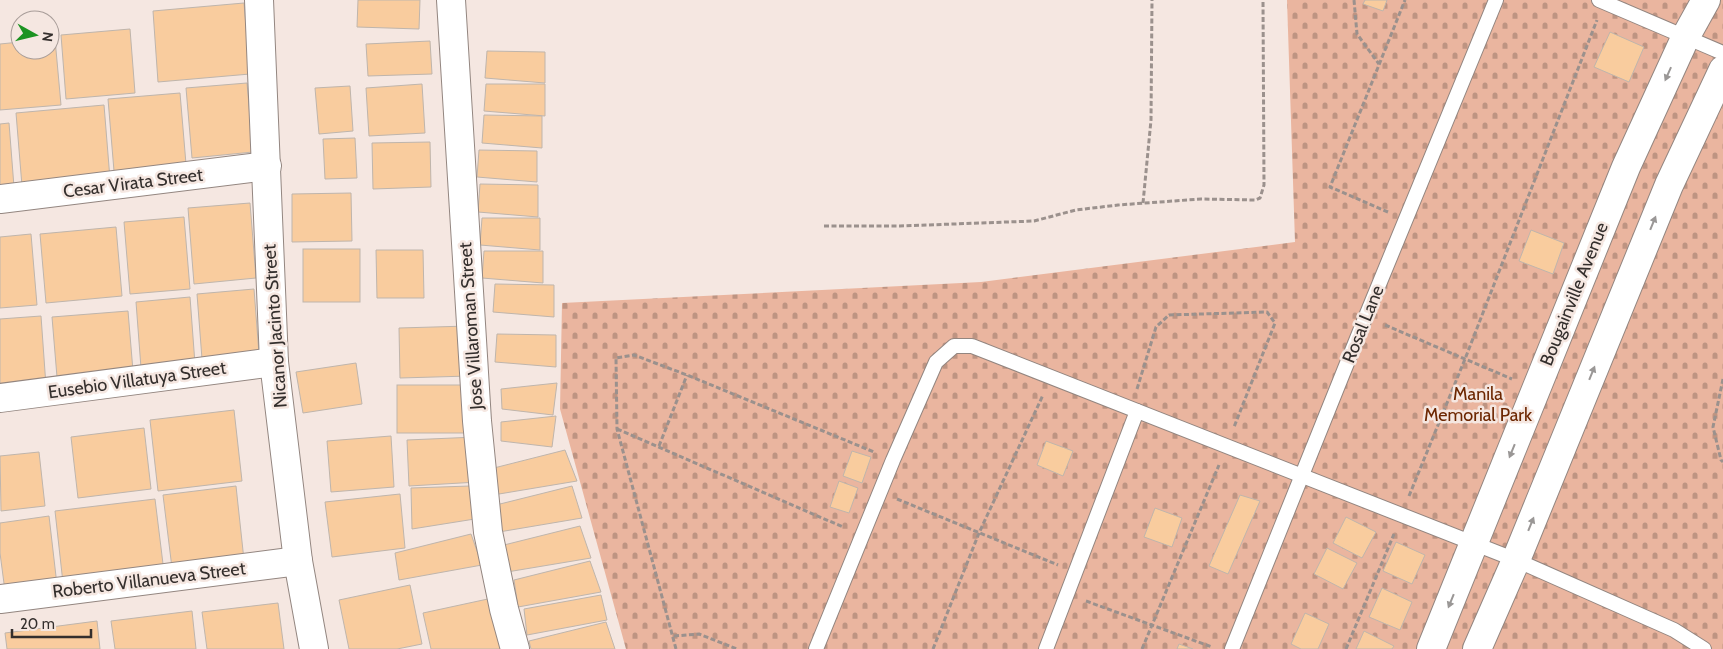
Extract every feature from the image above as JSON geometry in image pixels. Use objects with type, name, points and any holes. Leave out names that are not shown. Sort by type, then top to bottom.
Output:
[{"type":"street","name":"Nicanor Jacinto Street","points":[[259,0],[274,362],[298,561],[314,649]]},
{"type":"street","name":"Jose Villaroman Street","points":[[450,0],[477,421],[488,532],[504,609],[515,649]]},
{"type":"street","name":"Bougainville Avenue","points":[[1431,649],[1626,167],[1686,36],[1706,0]]},
{"type":"street","points":[[1477,649],[1516,560],[1669,185],[1723,70]]},
{"type":"street","name":"Cesar Virata Street","points":[[0,200],[267,166]]},
{"type":"street","name":"Eusebio Villatuya Street","points":[[0,398],[274,362]]},
{"type":"street","name":"Roberto Villanueva Street","points":[[0,599],[298,561]]},
{"type":"lane","name":"Rosal Lane","points":[[1232,649],[1496,0]]},
{"type":"lane","points":[[1601,1],[1723,53]]},
{"type":"lane","points":[[816,649],[893,460],[936,362],[954,346],[972,346],[1516,560],[1674,630],[1704,649]]},
{"type":"lane","points":[[1046,649],[1077,573],[1138,411]]},
{"type":"path","points":[[1143,203],[1151,120],[1152,0]]},
{"type":"path","points":[[824,226],[900,226],[1034,221],[1076,210],[1143,203],[1200,199],[1255,200],[1260,198],[1264,185],[1263,0]]},
{"type":"path","points":[[1354,0],[1357,34],[1379,64]]},
{"type":"path","points":[[1405,0],[1330,187],[1405,220]]},
{"type":"path","points":[[1346,649],[1465,359],[1601,1]]},
{"type":"path","points":[[1366,316],[1536,390]]},
{"type":"path","points":[[676,649],[618,429],[616,358],[634,355],[893,460]]},
{"type":"path","points":[[659,446],[687,375]]},
{"type":"path","points":[[933,649],[979,533],[1052,377]]},
{"type":"path","points":[[1723,379],[1713,426],[1723,462]]},
{"type":"path","points":[[618,429],[862,535]]},
{"type":"path","points":[[880,492],[1077,573]]},
{"type":"path","points":[[1068,595],[1217,649]]},
{"type":"path","points":[[674,636],[699,634],[737,649]]},
{"type":"green space","name":"Manila Memorial Park","points":[[1287,0],[1723,0],[1723,649],[626,649],[560,409],[562,303],[981,282],[1295,242]]},
{"type":"building","points":[[358,0],[420,0],[419,29],[357,27]]},
{"type":"building","points":[[1365,0],[1387,0],[1383,11],[1363,4]]},
{"type":"building","points":[[244,3],[250,74],[158,82],[153,11]]},
{"type":"building","points":[[130,29],[135,93],[66,99],[61,35]]},
{"type":"building","points":[[1610,32],[1644,47],[1629,82],[1594,67]]},
{"type":"building","points":[[430,41],[432,74],[368,76],[366,44]]},
{"type":"building","points":[[10,43],[10,60],[57,60],[61,105],[0,110],[0,44]]},
{"type":"building","points":[[487,51],[545,52],[545,83],[485,78]]},
{"type":"building","points":[[247,83],[253,152],[192,158],[186,88]]},
{"type":"building","points":[[422,84],[425,133],[369,136],[366,88]]},
{"type":"building","points":[[486,84],[545,84],[545,116],[484,111]]},
{"type":"building","points":[[350,86],[353,131],[319,134],[315,88]]},
{"type":"building","points":[[180,93],[186,164],[114,171],[108,99]]},
{"type":"building","points":[[104,105],[110,179],[22,186],[16,113]]},
{"type":"building","points":[[484,115],[542,116],[542,148],[482,143]]},
{"type":"building","points":[[9,123],[14,187],[0,188],[0,124]]},
{"type":"building","points":[[355,138],[357,178],[325,179],[323,139]]},
{"type":"building","points":[[430,142],[431,187],[373,189],[372,143]]},
{"type":"building","points":[[479,150],[537,151],[537,182],[477,177]]},
{"type":"building","points":[[480,184],[538,185],[538,217],[478,212]]},
{"type":"building","points":[[351,193],[352,241],[292,242],[292,194]]},
{"type":"building","points":[[250,203],[256,278],[194,284],[188,208]]},
{"type":"building","points":[[184,217],[190,289],[130,294],[124,222]]},
{"type":"building","points":[[482,218],[540,218],[540,250],[480,245]]},
{"type":"building","points":[[116,227],[122,296],[46,303],[40,234]]},
{"type":"building","points":[[1531,230],[1564,243],[1553,274],[1519,261]]},
{"type":"building","points":[[31,234],[37,305],[0,308],[0,237]]},
{"type":"building","points":[[303,249],[360,249],[360,302],[303,302]]},
{"type":"building","points":[[376,250],[423,250],[424,298],[377,298]]},
{"type":"building","points":[[484,251],[543,251],[543,283],[482,278]]},
{"type":"building","points":[[495,284],[554,285],[554,317],[493,312]]},
{"type":"building","points":[[254,289],[259,354],[202,359],[197,294]]},
{"type":"building","points":[[190,297],[195,364],[141,368],[136,302]]},
{"type":"building","points":[[128,311],[133,371],[57,377],[52,317]]},
{"type":"building","points":[[41,316],[46,386],[0,390],[0,319]]},
{"type":"building","points":[[468,326],[469,376],[400,378],[399,328]]},
{"type":"building","points":[[497,334],[556,335],[556,367],[495,362]]},
{"type":"building","points":[[356,363],[362,404],[303,413],[296,372]]},
{"type":"building","points":[[557,383],[553,415],[502,409],[501,389]]},
{"type":"building","points":[[397,385],[472,385],[472,433],[397,433]]},
{"type":"building","points":[[234,410],[242,481],[158,491],[150,420]]},
{"type":"building","points":[[556,416],[552,447],[501,441],[501,422]]},
{"type":"building","points":[[144,428],[151,489],[78,498],[71,437]]},
{"type":"building","points":[[391,436],[394,487],[331,492],[327,441]]},
{"type":"building","points":[[476,437],[478,482],[409,486],[407,440]]},
{"type":"building","points":[[1046,441],[1073,451],[1063,476],[1037,465]]},
{"type":"building","points":[[565,450],[577,481],[493,495],[490,469]]},
{"type":"building","points":[[852,451],[871,457],[862,483],[843,476]]},
{"type":"building","points":[[39,452],[45,506],[1,511],[0,456]]},
{"type":"building","points":[[839,481],[858,488],[849,513],[830,507]]},
{"type":"building","points":[[236,486],[244,560],[172,568],[163,495]]},
{"type":"building","points":[[470,486],[481,518],[412,529],[411,488]]},
{"type":"building","points":[[572,486],[582,518],[499,532],[496,505]]},
{"type":"building","points":[[400,494],[405,548],[332,557],[325,502]]},
{"type":"building","points":[[1240,495],[1260,501],[1228,574],[1209,566]]},
{"type":"building","points":[[155,499],[164,572],[63,583],[55,511]]},
{"type":"building","points":[[1155,508],[1182,518],[1172,547],[1144,537]]},
{"type":"building","points":[[49,516],[57,585],[5,591],[0,553],[0,523]]},
{"type":"building","points":[[1346,517],[1376,532],[1362,558],[1333,543]]},
{"type":"building","points":[[580,526],[591,558],[507,572],[504,545]]},
{"type":"building","points":[[471,534],[482,565],[399,580],[395,553]]},
{"type":"building","points":[[1396,542],[1425,555],[1412,584],[1383,571]]},
{"type":"building","points":[[1327,548],[1357,563],[1343,589],[1314,574]]},
{"type":"building","points":[[590,561],[601,592],[518,607],[514,580]]},
{"type":"building","points":[[410,585],[422,644],[397,649],[349,649],[339,600]]},
{"type":"building","points":[[1382,588],[1412,602],[1400,630],[1369,617]]},
{"type":"building","points":[[601,595],[607,620],[527,635],[524,609]]},
{"type":"building","points":[[497,597],[508,649],[431,649],[423,613]]},
{"type":"building","points":[[278,603],[284,649],[207,649],[202,612]]},
{"type":"building","points":[[192,611],[196,649],[115,649],[111,621]]},
{"type":"building","points":[[1305,613],[1329,624],[1318,649],[1301,649],[1291,644]]},
{"type":"building","points":[[97,621],[100,649],[7,649],[5,633]]},
{"type":"building","points":[[606,622],[615,649],[531,649],[529,641]]},
{"type":"building","points":[[1364,631],[1394,646],[1392,649],[1356,649]]},
{"type":"building","points":[[1179,644],[1193,649],[1177,649]]}]
